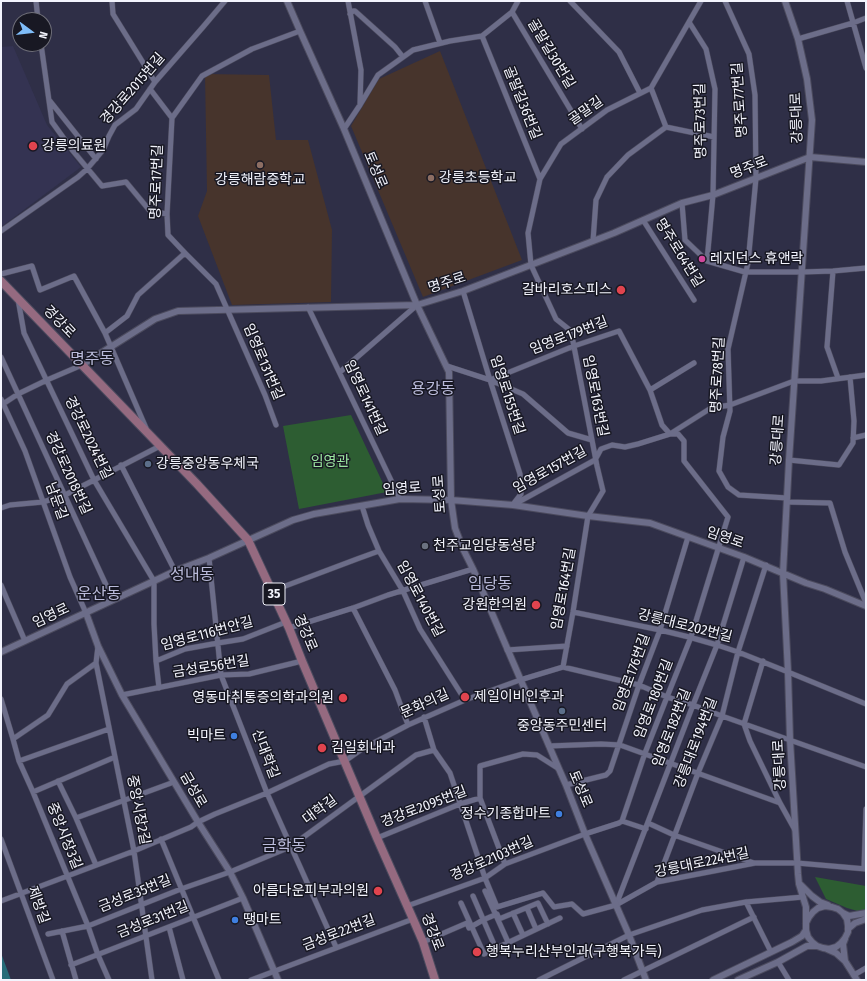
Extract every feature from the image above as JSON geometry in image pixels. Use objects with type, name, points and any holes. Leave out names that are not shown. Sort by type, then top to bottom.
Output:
[{"type":"main road","name":"경강로","points":[[1,281],[149,434],[248,540],[288,625],[377,838],[413,918],[423,942],[435,980]]},
{"type":"street","points":[[36,1],[37,12]]},
{"type":"street","points":[[112,1],[113,14],[155,82]]},
{"type":"street","name":"경강로2015번길","points":[[1,231],[78,177],[87,169],[103,150],[115,125],[136,109],[155,82],[224,1]]},
{"type":"street","name":"토성로","points":[[287,1],[344,129],[417,305],[447,366],[449,372],[451,500],[455,528],[463,550],[473,569],[566,785],[629,935],[646,980]]},
{"type":"street","points":[[348,1],[361,70],[360,105]]},
{"type":"street","points":[[425,1],[440,44]]},
{"type":"street","points":[[344,129],[378,75],[413,50],[450,41],[482,36],[512,12],[518,1]]},
{"type":"street","points":[[570,1],[619,52],[640,93]]},
{"type":"street","points":[[666,127],[651,88],[701,1]]},
{"type":"street","name":"명주로77번길","points":[[725,1],[749,54],[755,95],[756,178]]},
{"type":"street","name":"강릉대로","points":[[785,1],[798,39],[807,79],[812,120],[794,381],[783,573],[797,863],[800,884],[806,907],[806,927]]},
{"type":"street","points":[[847,1],[866,68]]},
{"type":"street","points":[[350,14],[355,11],[395,47],[403,57]]},
{"type":"street","name":"골말길30번길","points":[[512,12],[582,129]]},
{"type":"street","points":[[798,39],[866,18]]},
{"type":"street","name":"명주로73번길","points":[[689,22],[706,49],[715,89],[713,195],[707,261]]},
{"type":"street","points":[[150,89],[172,118],[202,76],[252,49],[300,30]]},
{"type":"street","name":"골말길36번길","points":[[482,36],[540,179]]},
{"type":"street","points":[[42,52],[52,122],[73,151],[102,186],[126,182],[150,211],[167,214]]},
{"type":"street","name":"골말길","points":[[531,265],[528,233],[540,179],[561,144],[607,110],[651,88]]},
{"type":"street","points":[[49,100],[96,159]]},
{"type":"street","name":"명주로17번길","points":[[172,118],[167,214],[168,235],[216,284],[228,309]]},
{"type":"street","points":[[593,240],[596,200],[607,177],[628,155],[666,127],[714,137]]},
{"type":"street","points":[[810,157],[866,162]]},
{"type":"street","name":"명주로","points":[[82,365],[155,319],[178,310],[417,305],[463,291],[643,220],[682,203],[713,195],[810,157]]},
{"type":"street","name":"명주로78번길","points":[[756,178],[748,263],[728,349],[730,411],[723,437],[719,471],[728,487],[740,495],[830,503],[845,552],[866,604]]},
{"type":"street","points":[[682,203],[685,240],[707,261],[746,272],[833,271],[866,268]]},
{"type":"street","name":"명주로64번길","points":[[643,220],[694,300]]},
{"type":"street","points":[[105,333],[127,316],[138,295],[185,253]]},
{"type":"street","name":"임영로163번길","points":[[531,265],[556,319],[571,331],[595,460],[603,491],[588,516]]},
{"type":"street","points":[[1,274],[32,266],[40,290],[74,276],[105,333],[149,434]]},
{"type":"street","points":[[833,271],[827,347],[838,378]]},
{"type":"street","name":"임영로155번길","points":[[463,291],[520,474],[521,494],[513,505]]},
{"type":"street","name":"경강로2024번길","points":[[18,298],[24,333],[94,480],[154,581]]},
{"type":"street","points":[[340,372],[417,305]]},
{"type":"street","name":"임영로141번길","points":[[308,307],[400,499]]},
{"type":"street","name":"임영로131번길","points":[[228,309],[276,425]]},
{"type":"street","name":"임영로179번길","points":[[490,380],[574,346],[619,331],[650,390],[662,425],[670,434],[678,434],[684,441],[684,461],[728,517],[719,548]]},
{"type":"street","name":"경강로2018번길","points":[[1,358],[114,600]]},
{"type":"street","points":[[650,390],[694,363]]},
{"type":"street","points":[[2,402],[46,380],[82,365]]},
{"type":"street","points":[[447,366],[490,380],[523,394],[568,433],[592,440]]},
{"type":"street","points":[[794,381],[822,381],[866,375]]},
{"type":"street","points":[[789,460],[839,465],[853,443],[854,422],[850,377]]},
{"type":"street","name":"임영로157번길","points":[[513,505],[595,460],[601,449],[612,445],[625,447],[670,434],[711,408],[730,405],[794,381]]},
{"type":"street","name":"남문길","points":[[2,402],[25,451],[70,577],[86,613]]},
{"type":"street","points":[[853,438],[866,434]]},
{"type":"street","points":[[1,508],[10,505],[43,502],[65,495],[160,446]]},
{"type":"street","points":[[122,466],[175,571]]},
{"type":"street","name":"임영로","points":[[1,652],[175,571],[209,558],[293,520],[314,514],[400,499],[451,500],[513,505],[650,523],[766,565],[806,583],[866,604]]},
{"type":"street","name":"임영로140번길","points":[[362,506],[379,551],[402,591],[420,629],[465,700]]},
{"type":"street","name":"임영로164번길","points":[[562,667],[573,612],[588,516]]},
{"type":"street","name":"임영로176번길","points":[[566,785],[606,775],[610,771],[639,685],[660,630],[688,538]]},
{"type":"street","name":"임영로180번길","points":[[622,821],[645,754],[691,637],[719,548]]},
{"type":"street","points":[[272,591],[379,551]]},
{"type":"street","name":"임영로182번길","points":[[616,905],[717,645],[744,557]]},
{"type":"street","name":"신대학길","points":[[209,558],[221,675],[267,793],[336,947]]},
{"type":"street","name":"강릉대로194번길","points":[[657,882],[698,773],[722,716],[738,652],[766,565]]},
{"type":"street","name":"임영로116번안길","points":[[156,661],[185,650],[243,639],[288,625],[353,608],[388,595],[473,569]]},
{"type":"street","points":[[154,581],[154,624],[159,688]]},
{"type":"street","points":[[1,585],[25,641]]},
{"type":"street","points":[[353,608],[395,690],[408,724]]},
{"type":"street","name":"강릉대로202번길","points":[[573,612],[691,637],[717,645],[738,652],[866,704]]},
{"type":"street","name":"금성로","points":[[86,613],[98,646],[122,695],[198,822],[230,872],[243,898],[278,980]]},
{"type":"street","name":"중앙시장2길","points":[[98,646],[96,663],[134,851],[152,980]]},
{"type":"street","points":[[507,650],[566,646]]},
{"type":"street","name":"금성로56번길","points":[[122,695],[221,675],[249,674],[302,661]]},
{"type":"street","points":[[762,662],[744,724],[750,741],[796,832]]},
{"type":"street","points":[[14,739],[48,715],[67,684],[96,663]]},
{"type":"street","points":[[562,667],[639,685],[667,697],[866,767]]},
{"type":"street","name":"문화의길","points":[[345,762],[362,749],[408,724],[465,700],[520,680],[562,667]]},
{"type":"street","name":"중앙시장3길","points":[[1,699],[14,739],[19,761],[109,980]]},
{"type":"street","points":[[424,717],[434,750],[450,773],[485,878]]},
{"type":"street","points":[[19,761],[109,729]]},
{"type":"street","points":[[549,746],[601,744],[620,745],[780,803]]},
{"type":"street","name":"대학길","points":[[230,872],[290,846],[416,755],[434,750]]},
{"type":"street","points":[[480,798],[480,766],[523,754],[537,755],[559,769]]},
{"type":"street","points":[[33,792],[115,757]]},
{"type":"street","points":[[1,901],[134,851],[191,827],[215,814],[267,793],[329,764],[345,762]]},
{"type":"street","points":[[58,781],[96,865]]},
{"type":"street","points":[[76,818],[174,782]]},
{"type":"street","name":"경강로2095번길","points":[[377,838],[460,804],[480,798],[505,864]]},
{"type":"street","points":[[865,868],[866,809]]},
{"type":"street","points":[[586,834],[622,821],[646,829]]},
{"type":"street","points":[[648,822],[674,835],[755,863]]},
{"type":"street","name":"경강로2103번길","points":[[407,906],[485,878],[505,864],[586,834]]},
{"type":"street","name":"제방길","points":[[1,839],[53,980]]},
{"type":"street","points":[[161,839],[219,980]]},
{"type":"street","name":"강릉대로224번길","points":[[485,878],[497,907],[543,893],[554,907],[572,904],[583,914],[616,905],[657,882],[755,863],[797,863],[865,868]]},
{"type":"street","name":"금성로35번길","points":[[48,934],[88,926],[141,904],[230,872]]},
{"type":"street","points":[[800,884],[820,902],[832,906],[849,916],[866,913]]},
{"type":"street","points":[[485,891],[508,942]]},
{"type":"street","points":[[473,896],[496,948]]},
{"type":"street","points":[[539,980],[551,978],[629,935],[702,910],[746,902],[803,897]]},
{"type":"street","name":"금성로31번길","points":[[71,965],[243,898]]},
{"type":"street","points":[[746,902],[771,952]]},
{"type":"street","points":[[461,903],[484,954],[560,918]]},
{"type":"street","points":[[496,915],[497,914],[499,919],[538,903],[548,924]]},
{"type":"street","points":[[713,980],[802,936],[809,917],[813,912],[818,908],[832,906]]},
{"type":"street","points":[[526,908],[536,929]]},
{"type":"street","points":[[513,913],[523,935]]},
{"type":"street","points":[[738,980],[778,962],[807,946],[827,948],[836,947],[841,944],[848,932],[847,919],[843,913]]},
{"type":"street","points":[[423,942],[467,923],[469,928],[496,915]]},
{"type":"street","points":[[624,980],[754,916]]},
{"type":"street","name":"금성로22번길","points":[[251,980],[413,918]]},
{"type":"street","points":[[848,929],[855,923],[866,919]]},
{"type":"street","points":[[169,927],[184,980]]},
{"type":"street","points":[[806,927],[808,937],[817,946]]},
{"type":"street","points":[[62,931],[76,980]]},
{"type":"street","points":[[845,938],[843,944],[845,961]]},
{"type":"street","points":[[827,948],[836,953],[845,961],[855,978],[866,968]]},
{"type":"street","points":[[778,962],[789,980]]},
{"type":"shaded area","name":"강릉의료원","points":[[12,46],[12,52],[16,52],[47,125],[81,167],[1,227],[1,47]]},
{"type":"shaded area","name":"강릉초등학교","points":[[440,51],[522,260],[423,297],[351,126],[379,79]]},
{"type":"shaded area","name":"강릉해람중학교","points":[[205,74],[269,75],[276,140],[308,140],[332,230],[331,302],[232,305],[198,216],[207,191]]},
{"type":"shaded area","points":[[1,953],[11,980],[1,980]]},
{"type":"green space","name":"임영관","points":[[351,415],[387,492],[299,509],[283,426]]},
{"type":"green space","points":[[815,877],[866,886],[866,910],[861,912],[826,899]]},
{"type":"place","name":"강릉의료원","points":[[33,146]]},
{"type":"place","name":"강릉해람중학교","points":[[260,165]]},
{"type":"place","name":"강릉초등학교","points":[[431,178]]},
{"type":"place","name":"레지던스 휴앤락","points":[[702,259]]},
{"type":"place","name":"갈바리호스피스","points":[[621,290]]},
{"type":"place","name":"강릉중앙동우체국","points":[[148,464]]},
{"type":"place","name":"천주교임당동성당","points":[[425,546]]},
{"type":"place","name":"강원한의원","points":[[536,605]]},
{"type":"place","name":"제일이비인후과","points":[[465,697]]},
{"type":"place","name":"영동마취통증의학과의원","points":[[343,698]]},
{"type":"place","name":"중앙동주민센터","points":[[562,711]]},
{"type":"place","name":"빅마트","points":[[234,736]]},
{"type":"place","name":"김일회내과","points":[[322,748]]},
{"type":"place","name":"정수기종합마트","points":[[559,814]]},
{"type":"place","name":"아름다운피부과의원","points":[[378,891]]},
{"type":"place","name":"땡마트","points":[[235,920]]},
{"type":"place","name":"행복누리산부인과(구행복가득)","points":[[477,952]]},
{"type":"district","name":"명주동","points":[[92,360]]},
{"type":"district","name":"용강동","points":[[433,390]]},
{"type":"district","name":"성내동","points":[[192,576]]},
{"type":"district","name":"임당동","points":[[490,585]]},
{"type":"district","name":"운산동","points":[[99,595]]},
{"type":"district","name":"금학동","points":[[284,847]]}]
